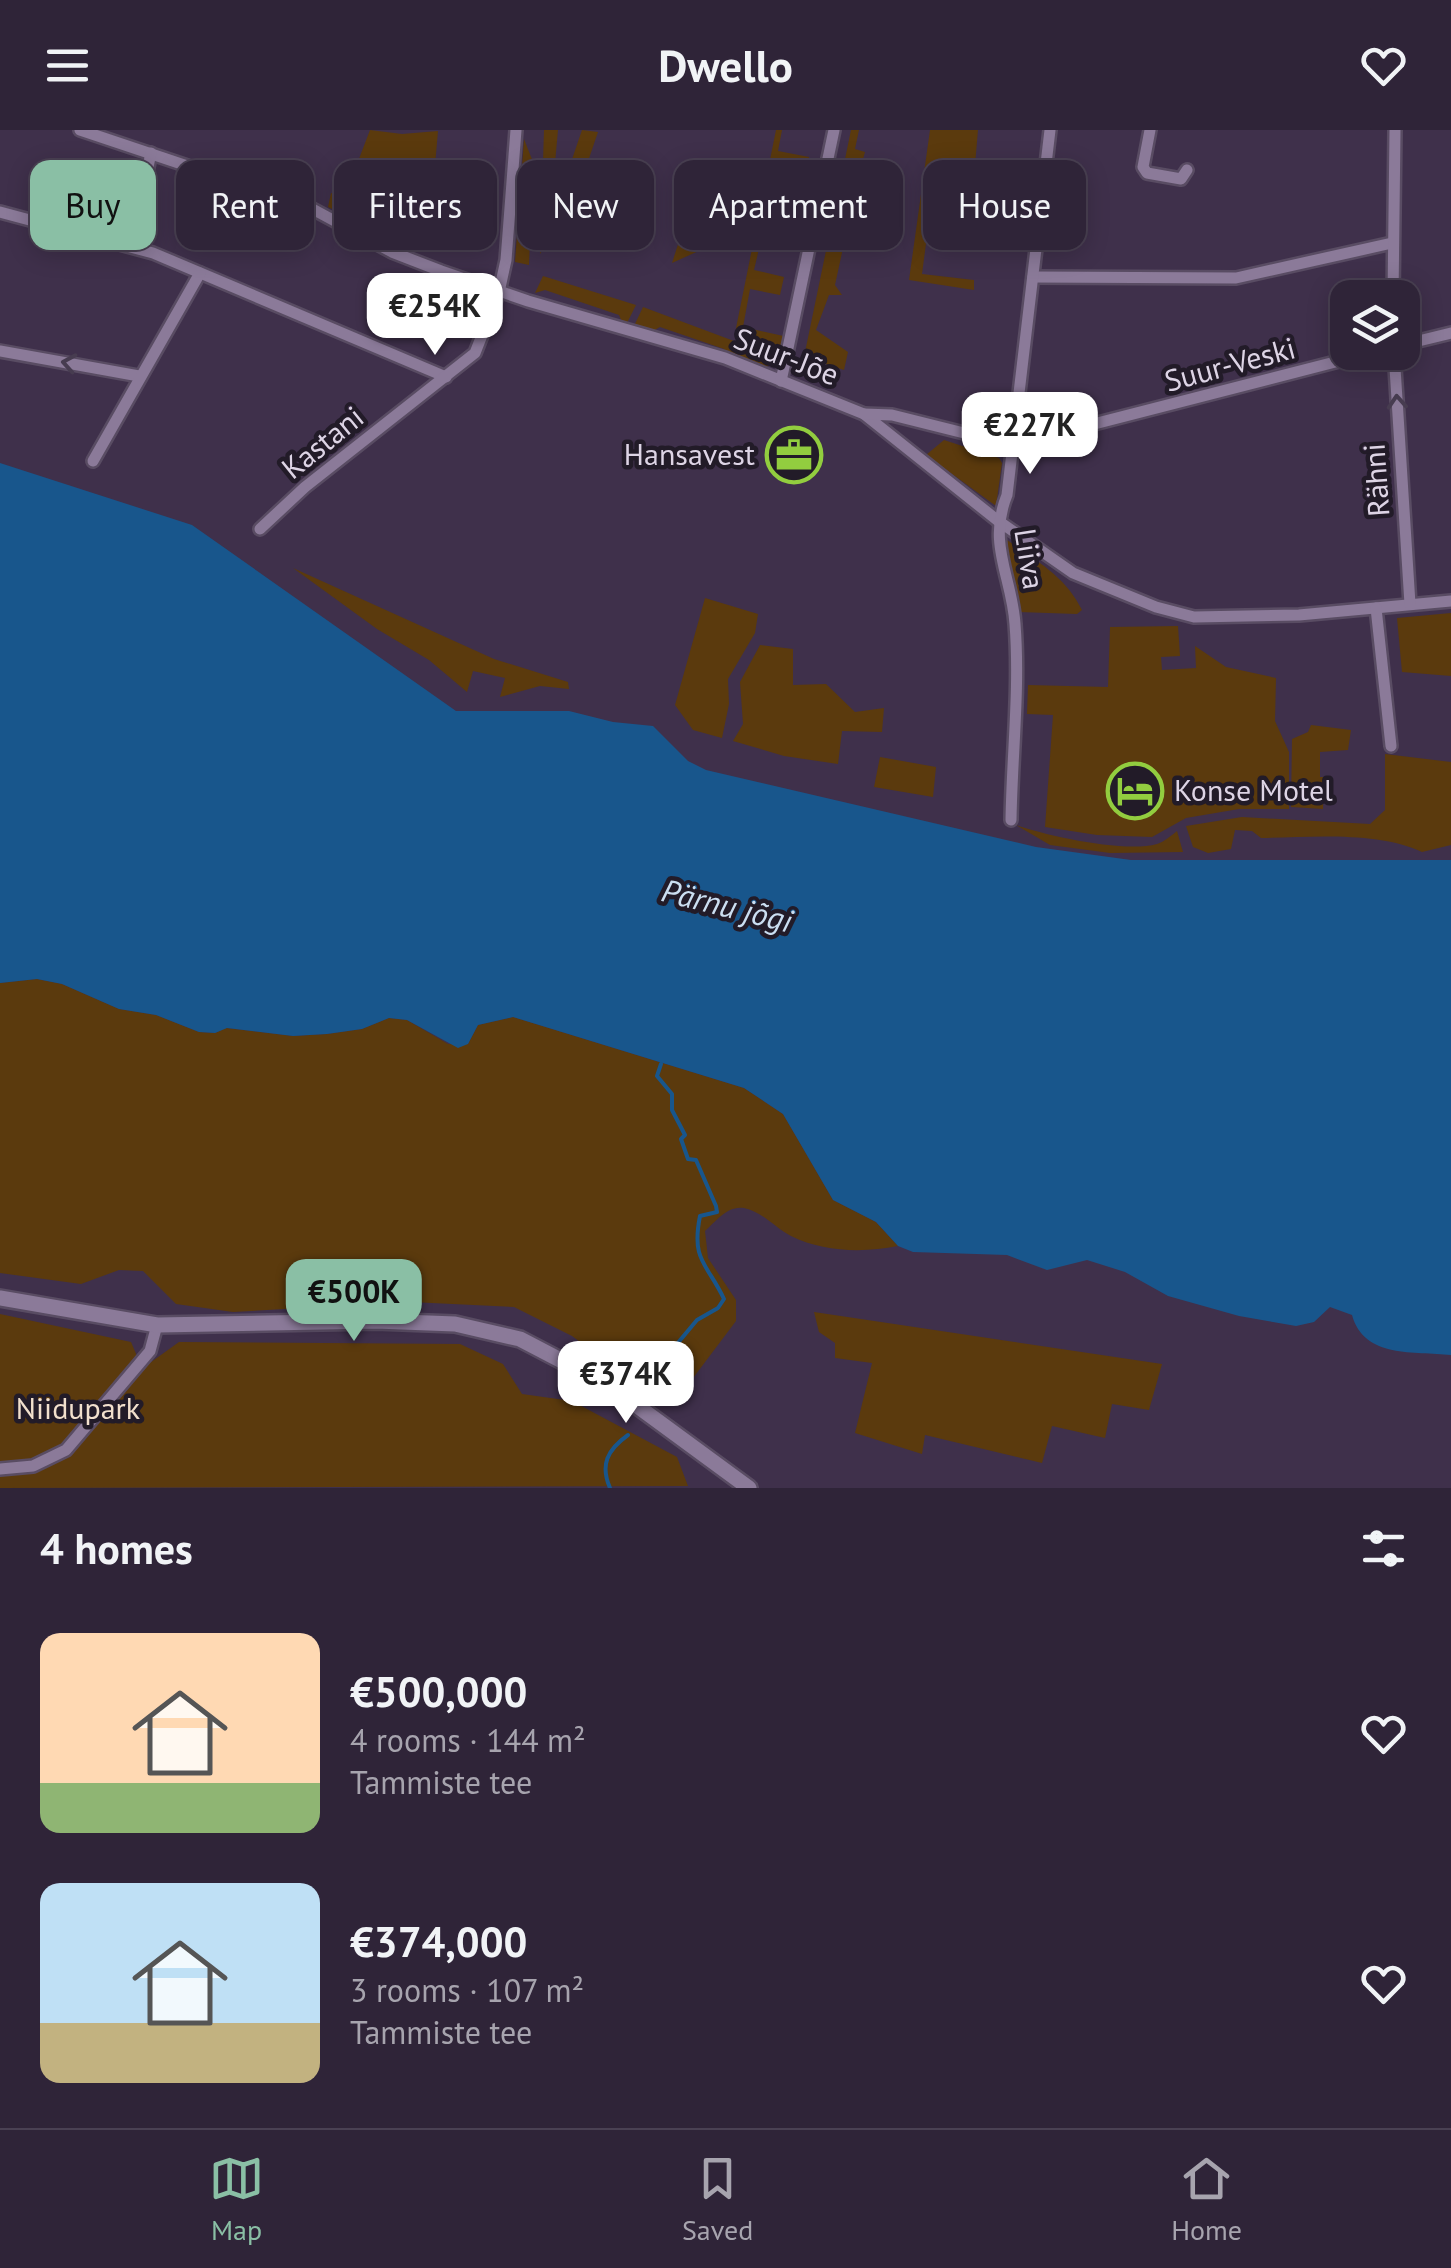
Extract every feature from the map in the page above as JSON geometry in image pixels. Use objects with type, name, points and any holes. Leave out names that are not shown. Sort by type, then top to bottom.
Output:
[{"type":"main road","points":[[0,1298],[157,1325],[416,1322],[455,1324],[520,1339],[610,1386],[749,1488]]},
{"type":"street","name":"Suur-Jõe","points":[[80,130],[307,206],[392,252],[499,292],[725,358],[864,414],[997,520],[1073,573],[1156,608],[1194,618],[1299,615],[1451,601]]},
{"type":"street","name":"Kastani","points":[[260,529],[305,487],[475,353],[499,292],[506,260],[516,130]]},
{"type":"street","points":[[782,381],[834,130]]},
{"type":"street","name":"Liiva","points":[[1011,820],[1016,622],[1004,576],[997,520],[1007,496],[1050,130]]},
{"type":"street","points":[[1150,130],[1143,167],[1147,173],[1182,180],[1187,170]]},
{"type":"street","points":[[1393,280],[1396,130]]},
{"type":"street","points":[[150,160],[152,153]]},
{"type":"street","points":[[0,212],[30,220]]},
{"type":"street","points":[[1033,277],[1236,278],[1392,243]]},
{"type":"street","points":[[143,250],[446,377]]},
{"type":"street","points":[[94,461],[200,273]]},
{"type":"street","points":[[1420,341],[1451,333]]},
{"type":"street","points":[[0,351],[139,376]]},
{"type":"street","name":"Suur-Veski","points":[[864,414],[892,415],[1012,445],[1053,438],[1330,364]]},
{"type":"street","name":"Rähni","points":[[1395,370],[1410,604]]},
{"type":"street","points":[[1376,608],[1390,746]]},
{"type":"street","points":[[0,1469],[33,1466],[66,1450],[150,1350],[157,1325]]},
{"type":"green space","points":[[370,130],[402,134],[438,131],[435,160],[359,160]]},
{"type":"green space","points":[[544,130],[558,130],[555,160],[543,160]]},
{"type":"green space","points":[[582,130],[598,132],[588,160],[572,160]]},
{"type":"green space","points":[[776,130],[782,130],[778,151],[809,157],[809,160],[770,160]]},
{"type":"green space","points":[[851,130],[859,130],[855,149],[865,152],[863,159],[845,160]]},
{"type":"green space","points":[[930,130],[978,130],[975,160],[926,160]]},
{"type":"green space","points":[[524,139],[532,160],[522,160]]},
{"type":"green space","points":[[923,180],[922,274],[974,280],[974,290],[909,280]]},
{"type":"green space","points":[[331,193],[334,194],[334,210],[328,207]]},
{"type":"green space","points":[[517,235],[517,250],[530,250],[529,265],[515,262]]},
{"type":"green space","points":[[676,250],[701,250],[672,263]]},
{"type":"green space","points":[[752,250],[759,250],[754,270],[784,277],[780,295],[750,289],[743,327],[788,337],[785,351],[735,333]]},
{"type":"green space","points":[[826,250],[843,250],[835,285],[842,295],[829,295],[816,330],[848,352],[844,370],[804,357]]},
{"type":"green space","points":[[543,276],[636,305],[627,323],[622,322],[619,315],[545,290],[535,293]]},
{"type":"green space","points":[[643,307],[782,360],[766,367],[727,357],[724,349],[660,327],[651,332],[634,326]]},
{"type":"green space","points":[[944,440],[999,458],[1002,463],[996,506],[926,455]]},
{"type":"green space","points":[[1007,540],[1059,579],[1082,610],[1077,614],[1019,612],[1005,557]]},
{"type":"green space","points":[[293,568],[494,659],[568,682],[569,689],[540,686],[500,697],[505,678],[473,671],[467,692],[429,660],[377,629]]},
{"type":"green space","points":[[705,598],[758,614],[755,633],[728,679],[729,704],[722,738],[693,730],[675,705]]},
{"type":"green space","points":[[1451,613],[1451,676],[1402,672],[1397,618]]},
{"type":"green space","points":[[1178,626],[1180,656],[1161,657],[1162,670],[1196,668],[1195,646],[1226,667],[1276,678],[1275,721],[1289,752],[1289,809],[1239,809],[1186,818],[1152,837],[1097,835],[1045,827],[1053,715],[1027,714],[1028,685],[1108,687],[1110,627]]},
{"type":"green space","points":[[760,645],[793,649],[793,685],[826,684],[855,712],[884,708],[882,732],[842,731],[838,764],[784,756],[733,741],[743,724],[740,682]]},
{"type":"green space","points":[[1311,725],[1351,730],[1348,750],[1320,752],[1323,809],[1291,807],[1292,739],[1308,732]]},
{"type":"green space","points":[[1385,754],[1451,762],[1451,845],[1422,852],[1365,838],[1261,838],[1252,831],[1235,830],[1231,849],[1208,853],[1193,847],[1186,826],[1242,817],[1370,824],[1385,810]]},
{"type":"green space","points":[[880,757],[936,767],[933,797],[874,787]]},
{"type":"green space","points":[[1016,825],[1066,838],[1126,846],[1157,844],[1177,831],[1183,852],[1110,853],[1050,845]]},
{"type":"green space","points":[[37,979],[62,984],[119,1009],[156,1015],[199,1032],[215,1033],[226,1028],[293,1036],[327,1034],[362,1029],[389,1018],[407,1020],[448,1044],[468,1044],[478,1025],[513,1017],[744,1088],[783,1114],[833,1200],[876,1222],[898,1246],[871,1250],[830,1248],[791,1236],[751,1210],[738,1208],[723,1215],[705,1231],[708,1258],[736,1300],[736,1321],[681,1394],[665,1404],[572,1336],[514,1307],[411,1302],[398,1286],[385,1279],[350,1282],[336,1306],[233,1312],[176,1304],[143,1271],[119,1270],[81,1284],[0,1273],[0,983]]},
{"type":"green space","points":[[814,1312],[1162,1364],[1149,1410],[1112,1404],[1105,1438],[1052,1426],[1042,1463],[925,1435],[922,1454],[855,1433],[872,1363],[835,1358],[835,1343],[819,1332]]},
{"type":"green space","name":"Niidupark","points":[[0,1314],[131,1342],[137,1356],[147,1365],[179,1342],[460,1344],[503,1364],[522,1394],[572,1401],[677,1457],[688,1486],[0,1488]]},
{"type":"water","name":"Pärnu jõgi","points":[[0,463],[192,525],[456,711],[569,711],[613,722],[653,726],[688,761],[706,770],[1036,847],[1131,860],[1451,860],[1451,1355],[1379,1346],[1358,1329],[1352,1315],[1330,1307],[1314,1322],[1296,1326],[1239,1316],[1168,1296],[1125,1272],[1087,1260],[1047,1270],[1007,1255],[913,1252],[898,1246],[876,1222],[833,1200],[783,1114],[744,1088],[513,1017],[478,1025],[468,1044],[458,1048],[407,1020],[389,1018],[362,1029],[327,1034],[293,1036],[227,1028],[215,1033],[199,1032],[156,1015],[119,1009],[62,984],[37,979],[0,983]]},
{"type":"waterway","points":[[648,1398],[661,1374],[661,1363],[697,1320],[718,1308],[724,1299],[702,1261],[698,1243],[700,1216],[717,1212],[716,1206],[696,1160],[688,1159],[681,1139],[685,1135],[672,1110],[672,1094],[657,1076],[661,1064]]},
{"type":"waterway","points":[[610,1488],[607,1458],[628,1435]]},
{"type":"place","name":"Hansavest","points":[[794,455]]},
{"type":"place","name":"Konse Motel","points":[[1135,791]]}]
